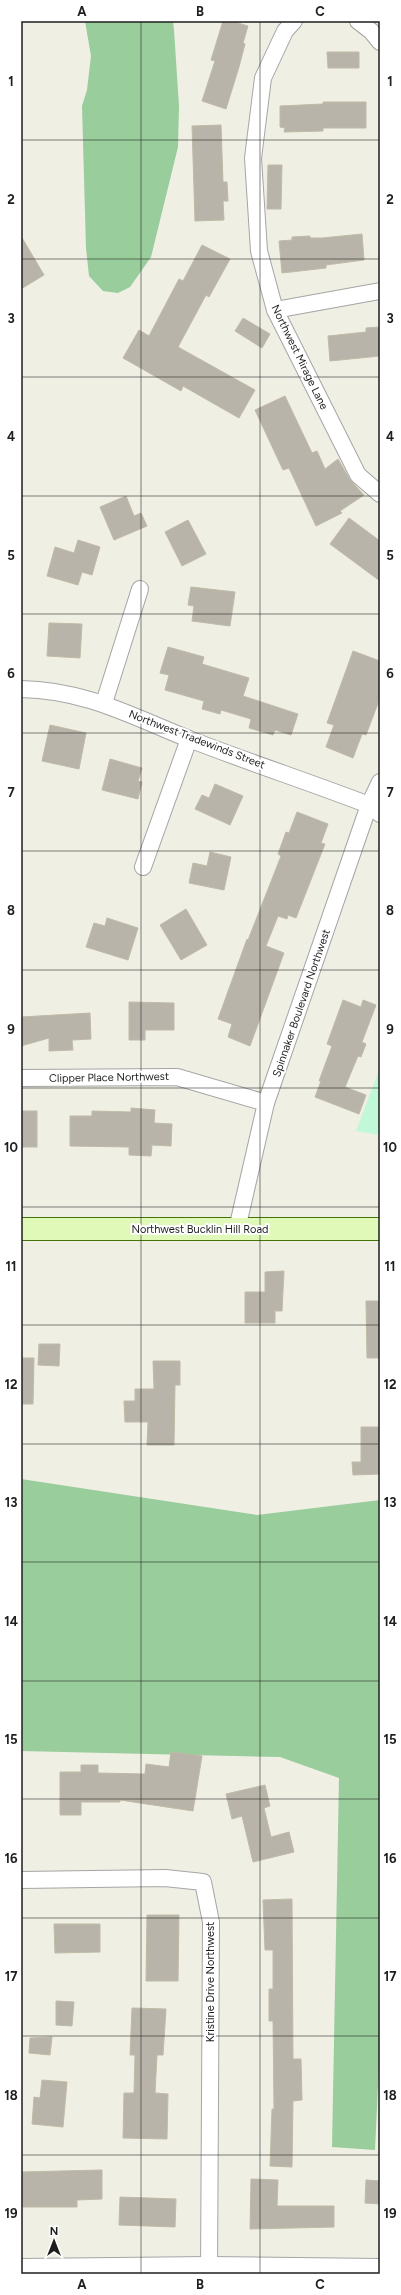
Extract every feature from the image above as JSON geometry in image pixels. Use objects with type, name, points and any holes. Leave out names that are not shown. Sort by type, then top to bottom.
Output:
[{"type":"main road","name":"Northwest Bucklin Hill Road","points":[[21,1229],[380,1229]]},
{"type":"street","name":"Northwest Mirage Lane","points":[[294,21],[285,31],[263,78],[253,158],[259,251],[276,310],[358,475],[380,494]]},
{"type":"street","points":[[358,21],[371,31],[380,42]]},
{"type":"street","points":[[276,310],[380,291]]},
{"type":"street","points":[[104,703],[140,589]]},
{"type":"street","name":"Northwest Tradewinds Street","points":[[21,689],[68,694],[104,703],[189,739],[374,809]]},
{"type":"street","points":[[143,867],[189,739]]},
{"type":"street","name":"Spinnaker Boulevard Northwest","points":[[237,1229],[266,1103],[374,809],[380,782]]},
{"type":"street","name":"Clipper Place Northwest","points":[[21,1078],[177,1077],[266,1103]]},
{"type":"street","name":"Kristine Drive Northwest","points":[[21,1880],[165,1878],[203,1882],[210,1922],[209,2269]]},
{"type":"street","points":[[21,2267],[209,2269],[380,2267]]},
{"type":"green space","points":[[85,21],[173,21],[179,106],[178,147],[151,257],[130,287],[118,293],[103,291],[89,276],[86,248],[82,106],[87,90],[91,56]]},
{"type":"green space","points":[[380,1068],[380,1135],[356,1131]]},
{"type":"green space","points":[[21,1479],[257,1515],[380,1500],[380,2042],[375,2150],[332,2147],[339,1778],[280,1757],[21,1751]]},
{"type":"building","points":[[223,21],[231,21],[248,26],[243,43],[245,44],[239,67],[226,109],[202,101],[215,61],[211,60]]},
{"type":"building","points":[[327,52],[359,52],[359,68],[328,68]]},
{"type":"building","points":[[323,102],[366,102],[366,128],[323,128],[323,131],[284,132],[285,128],[280,127],[280,106],[323,104]]},
{"type":"building","points":[[221,125],[223,182],[227,182],[228,201],[223,201],[224,220],[195,221],[192,126]]},
{"type":"building","points":[[268,165],[282,165],[281,209],[267,209]]},
{"type":"building","points":[[362,234],[364,260],[326,265],[326,268],[282,273],[279,241],[292,240],[292,237],[310,236],[310,238],[322,238]]},
{"type":"building","points":[[21,236],[44,275],[21,289]]},
{"type":"building","points":[[202,245],[230,259],[209,297],[206,295],[178,347],[255,390],[239,418],[183,386],[181,391],[123,358],[139,330],[149,336],[179,279],[183,281]]},
{"type":"building","points":[[243,318],[270,334],[262,348],[235,331]]},
{"type":"building","points":[[380,327],[380,356],[330,361],[328,336],[366,332],[366,328]]},
{"type":"building","points":[[285,396],[312,453],[317,451],[325,469],[338,459],[350,480],[364,495],[340,511],[342,513],[316,526],[289,468],[283,470],[255,410]]},
{"type":"building","points":[[126,496],[134,516],[141,513],[147,526],[114,540],[100,507]]},
{"type":"building","points":[[349,518],[380,541],[380,581],[330,544]]},
{"type":"building","points":[[188,520],[206,554],[182,566],[165,532]]},
{"type":"building","points":[[78,540],[100,547],[92,575],[82,572],[78,585],[47,576],[55,547],[74,553]]},
{"type":"building","points":[[191,587],[235,592],[230,626],[192,621],[194,606],[188,605]]},
{"type":"building","points":[[49,623],[82,624],[80,658],[47,656]]},
{"type":"building","points":[[168,647],[204,657],[202,664],[249,678],[243,696],[298,714],[291,735],[275,730],[273,735],[249,728],[251,719],[221,710],[220,714],[202,709],[204,701],[165,690],[169,675],[160,673]]},
{"type":"building","points":[[353,651],[380,661],[380,698],[366,735],[362,734],[353,758],[326,747],[334,725],[327,723]]},
{"type":"building","points":[[50,725],[86,733],[79,769],[42,761]]},
{"type":"building","points":[[110,759],[142,768],[138,781],[142,782],[138,799],[102,790]]},
{"type":"building","points":[[215,784],[243,796],[230,825],[195,809],[202,795],[209,798]]},
{"type":"building","points":[[297,812],[328,824],[321,843],[325,844],[296,918],[288,915],[287,919],[278,916],[266,946],[284,953],[250,1046],[228,1037],[232,1024],[218,1019],[247,939],[248,940],[281,856],[278,854],[286,832],[289,833]]},
{"type":"building","points":[[210,852],[231,857],[224,890],[189,883],[193,863],[207,866]]},
{"type":"building","points":[[186,909],[207,945],[181,960],[160,925]]},
{"type":"building","points":[[107,918],[138,928],[128,960],[86,947],[94,923],[105,926]]},
{"type":"building","points":[[343,1000],[361,1007],[363,1000],[376,1005],[362,1042],[366,1044],[361,1057],[358,1056],[345,1087],[366,1095],[359,1114],[315,1097],[321,1081],[319,1081],[332,1046],[327,1044]]},
{"type":"building","points":[[129,1002],[174,1003],[174,1030],[145,1030],[145,1040],[129,1040]]},
{"type":"building","points":[[90,1013],[91,1039],[72,1040],[73,1050],[49,1051],[49,1038],[21,1046],[21,1017]]},
{"type":"building","points":[[131,1108],[155,1110],[154,1123],[172,1124],[171,1146],[152,1145],[151,1156],[129,1155],[129,1147],[70,1146],[70,1116],[92,1116],[92,1111],[131,1112]]},
{"type":"building","points":[[21,1111],[37,1111],[37,1147],[21,1147]]},
{"type":"building","points":[[284,1271],[282,1311],[275,1311],[275,1323],[245,1323],[245,1292],[265,1292],[265,1272]]},
{"type":"building","points":[[366,1301],[380,1301],[380,1358],[367,1358]]},
{"type":"building","points":[[39,1344],[60,1344],[59,1366],[38,1365]]},
{"type":"building","points":[[21,1358],[34,1358],[33,1404],[21,1404]]},
{"type":"building","points":[[153,1361],[180,1361],[180,1385],[175,1385],[174,1445],[147,1445],[148,1422],[125,1422],[124,1401],[135,1401],[135,1389],[154,1389]]},
{"type":"building","points":[[361,1427],[380,1427],[380,1474],[353,1475],[352,1462],[361,1462]]},
{"type":"building","points":[[171,1752],[202,1756],[193,1811],[120,1800],[120,1802],[81,1802],[81,1815],[60,1815],[60,1772],[81,1772],[81,1765],[98,1765],[98,1773],[145,1774],[146,1764],[169,1767]]},
{"type":"building","points":[[265,1785],[270,1806],[264,1808],[271,1837],[289,1832],[294,1852],[253,1862],[242,1816],[232,1819],[226,1794]]},
{"type":"building","points":[[292,1899],[293,2059],[301,2059],[302,2100],[293,2101],[292,2167],[270,2166],[272,2109],[274,2109],[273,2021],[269,2021],[269,1989],[273,1989],[273,1950],[265,1950],[263,1900]]},
{"type":"building","points":[[147,1915],[179,1915],[178,1981],[146,1981]]},
{"type":"building","points":[[54,1924],[100,1924],[100,1952],[55,1953]]},
{"type":"building","points":[[56,2001],[74,2002],[72,2026],[56,2025]]},
{"type":"building","points":[[132,2008],[166,2009],[163,2055],[157,2055],[155,2093],[168,2094],[167,2139],[123,2138],[124,2093],[134,2093],[135,2055],[130,2055]]},
{"type":"building","points":[[52,2037],[50,2055],[29,2053],[30,2038]]},
{"type":"building","points":[[42,2080],[67,2082],[63,2127],[32,2124],[34,2097],[40,2098]]},
{"type":"building","points":[[102,2170],[102,2199],[77,2200],[77,2207],[21,2207],[21,2172]]},
{"type":"building","points":[[251,2179],[278,2180],[277,2206],[334,2206],[334,2227],[250,2229]]},
{"type":"building","points":[[366,2180],[380,2181],[380,2204],[365,2203]]},
{"type":"building","points":[[120,2197],[176,2199],[175,2227],[119,2225]]}]
